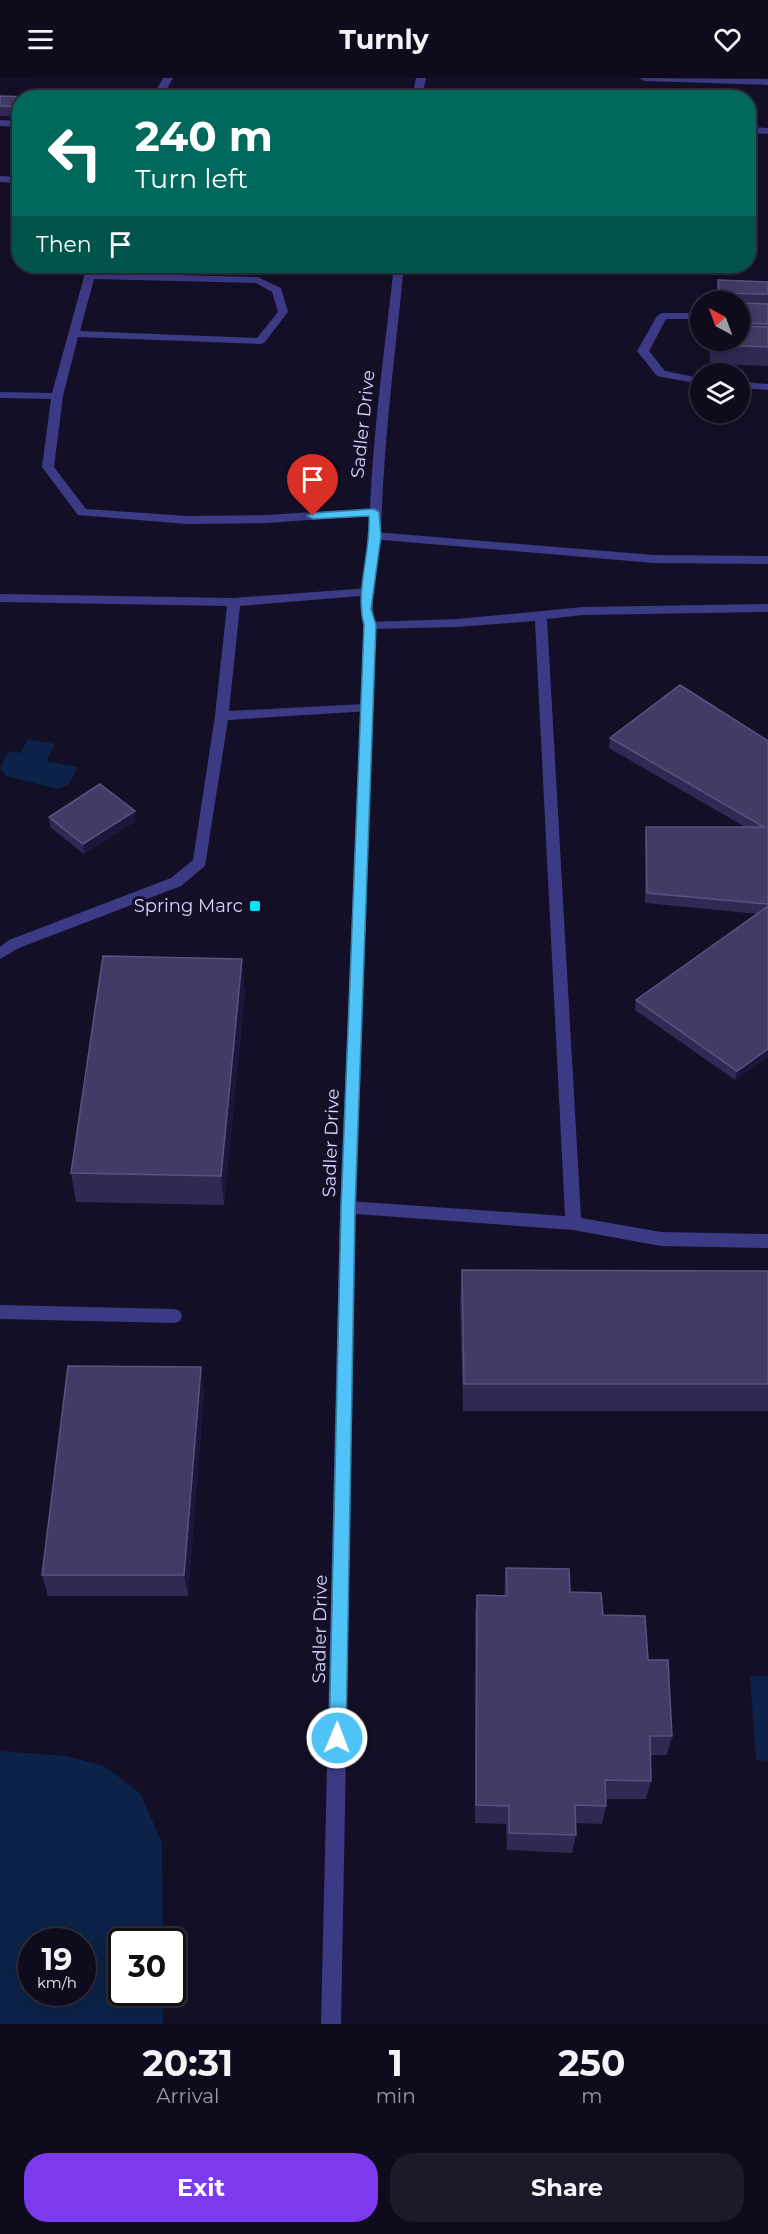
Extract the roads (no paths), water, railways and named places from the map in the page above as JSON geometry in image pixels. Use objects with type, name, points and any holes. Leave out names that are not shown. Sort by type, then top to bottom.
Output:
[{"type":"street","points":[[644,78],[768,82]]},
{"type":"street","points":[[90,273],[57,396],[48,467],[82,512],[187,520],[267,519],[374,512]]},
{"type":"street","points":[[74,334],[260,341],[283,312],[277,290],[258,280],[128,273]]},
{"type":"street","name":"Sadler Drive","points":[[331,2024],[348,1208],[365,708],[370,625],[366,609],[375,536],[374,512],[398,273]]},
{"type":"street","points":[[690,316],[662,316],[643,351],[661,374],[690,379]]},
{"type":"street","points":[[750,386],[768,387]]},
{"type":"street","points":[[0,395],[57,396]]},
{"type":"street","points":[[375,536],[654,560],[768,560]]},
{"type":"street","points":[[0,598],[234,602],[369,592]]},
{"type":"street","points":[[0,954],[14,944],[176,882],[200,862],[222,716],[234,602]]},
{"type":"street","points":[[370,625],[457,623],[583,611],[768,608]]},
{"type":"street","points":[[541,616],[573,1223]]},
{"type":"street","points":[[222,716],[365,708]]},
{"type":"street","points":[[348,1208],[573,1223],[661,1239],[768,1241]]},
{"type":"street","points":[[0,1312],[174,1316]]},
{"type":"water","points":[[28,739],[55,744],[46,761],[78,767],[69,784],[58,789],[6,776],[0,768],[9,751],[21,753]]},
{"type":"water","points":[[750,1676],[768,1676],[768,1761],[756,1760]]},
{"type":"water","points":[[0,1751],[66,1756],[104,1766],[140,1793],[162,1843],[163,1928],[108,1928],[108,2006],[163,2006],[163,2024],[0,2024]]},
{"type":"place","name":"Spring Marc","points":[[255,906]]}]
